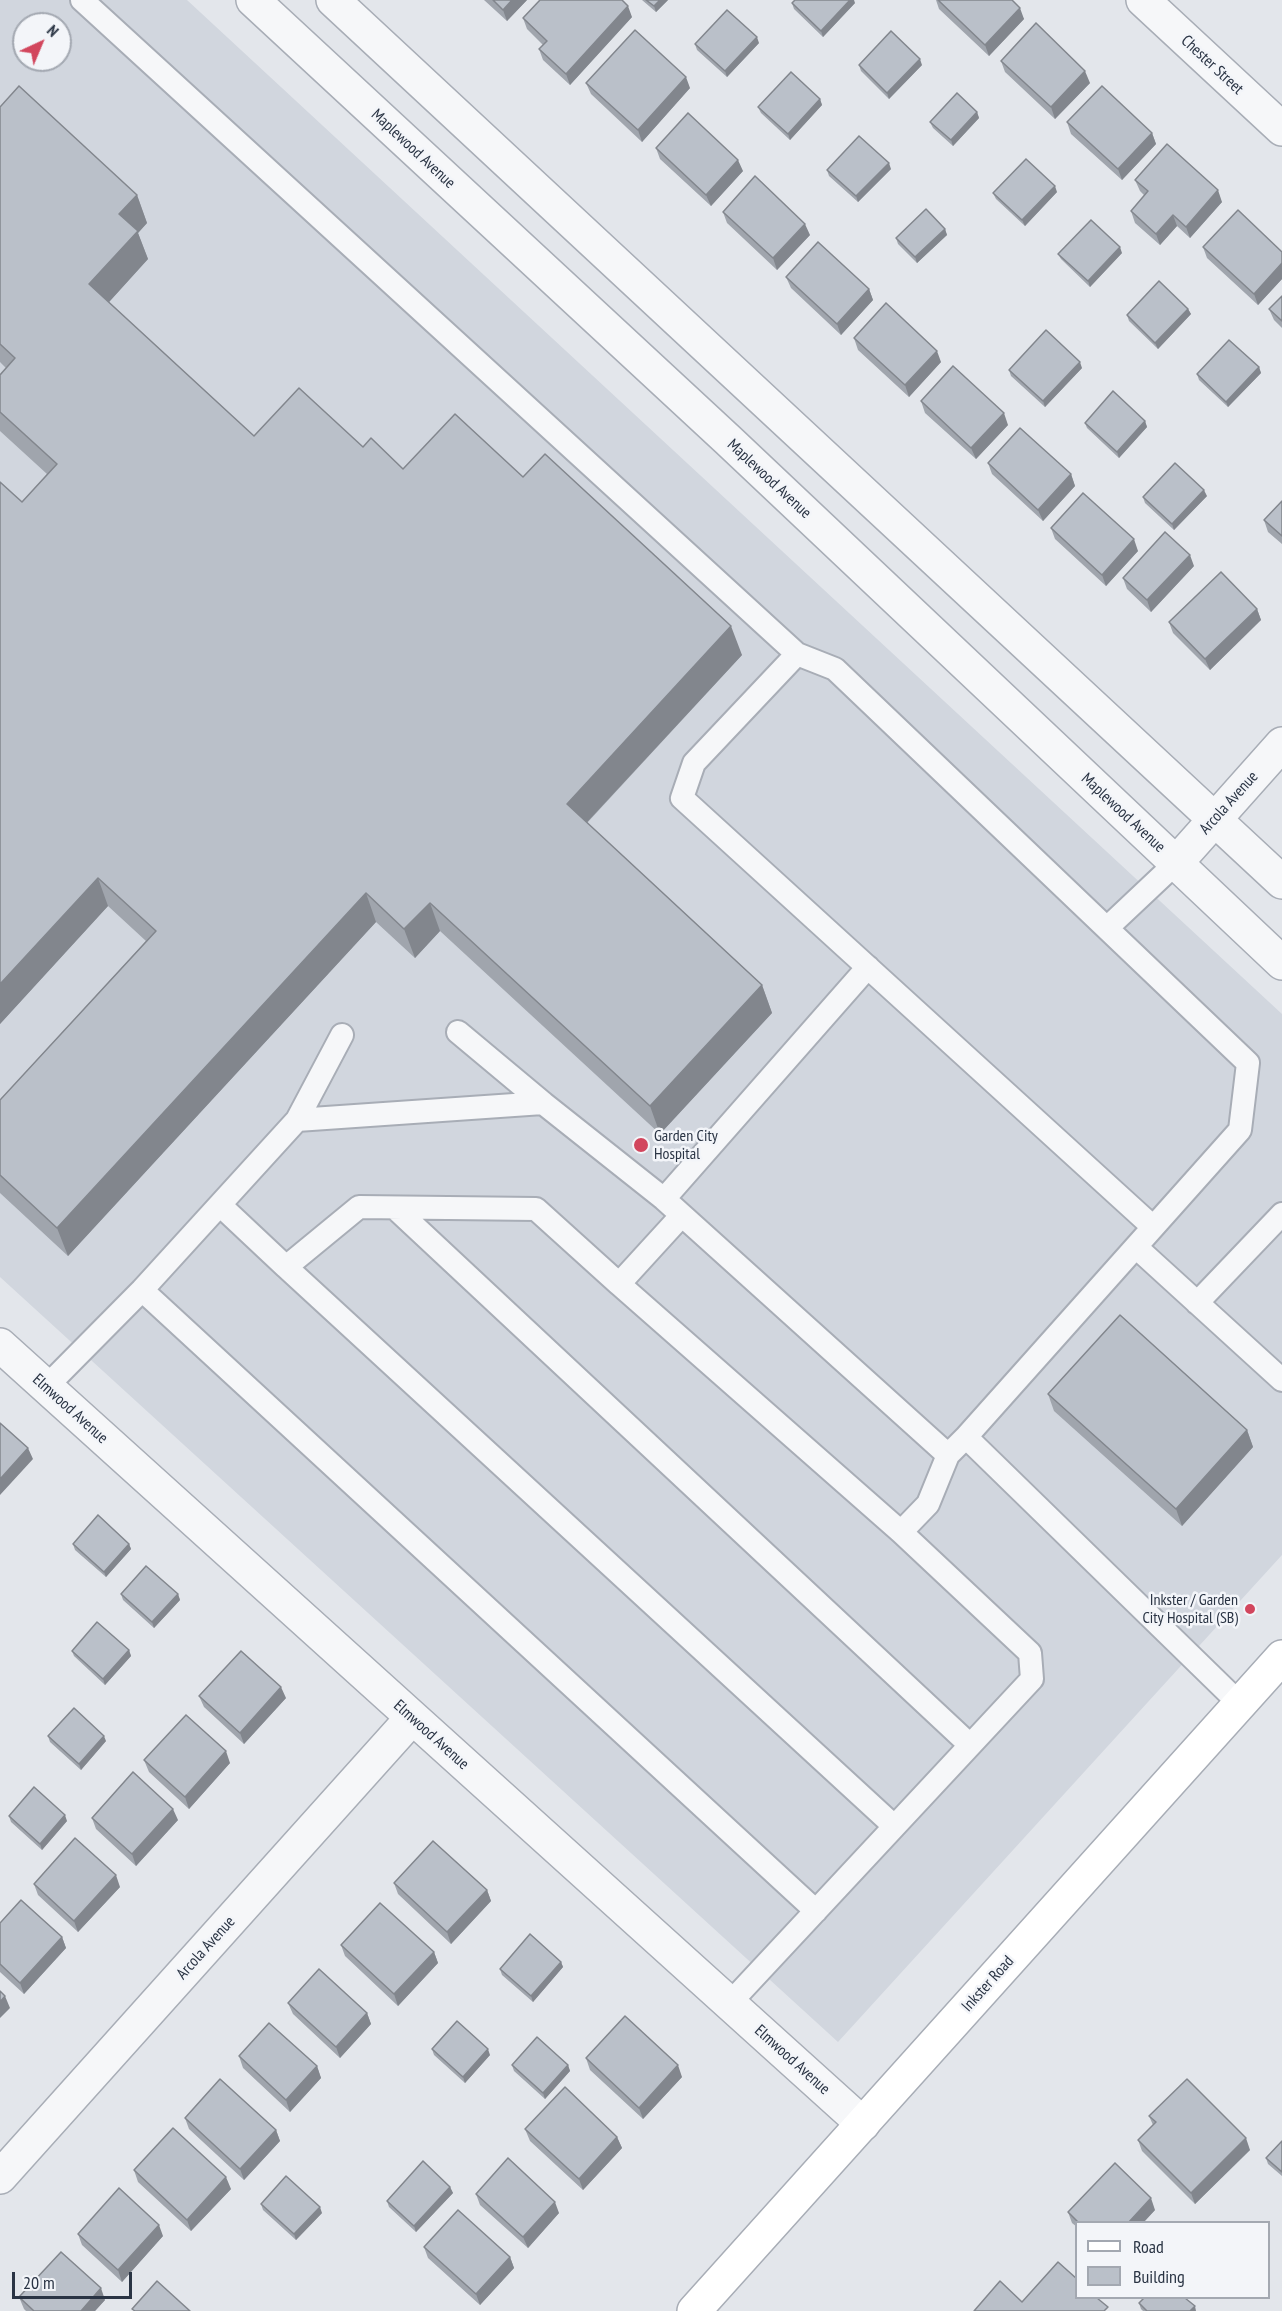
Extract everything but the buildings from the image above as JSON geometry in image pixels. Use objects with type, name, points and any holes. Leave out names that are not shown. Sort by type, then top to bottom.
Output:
[{"type":"main road","name":"Inkster Road","points":[[694,2311],[1282,1657]]},
{"type":"street","points":[[333,0],[1282,882]]},
{"type":"street","name":"Chester Street","points":[[1143,0],[1282,129]]},
{"type":"street","name":"Maplewood Avenue","points":[[274,7],[1282,963]]},
{"type":"street","points":[[728,440],[762,401]]},
{"type":"street","name":"Arcola Avenue","points":[[1176,863],[1282,744]]},
{"type":"street","name":"Elmwood Avenue","points":[[0,1345],[862,2124]]},
{"type":"street","name":"Arcola Avenue","points":[[0,2177],[412,1718]]},
{"type":"lane","points":[[82,0],[797,654],[835,669],[1248,1063],[1240,1130],[948,1455],[928,1504],[902,1532]]},
{"type":"lane","points":[[797,654],[694,763],[682,798],[1153,1227]]},
{"type":"lane","points":[[1107,928],[1176,863]]},
{"type":"lane","points":[[664,1199],[868,967]]},
{"type":"lane","points":[[458,1032],[664,1199],[948,1455]]},
{"type":"lane","points":[[46,1387],[142,1290],[297,1120],[342,1035]]},
{"type":"lane","points":[[297,1120],[543,1103]]},
{"type":"lane","points":[[220,1205],[894,1826]]},
{"type":"lane","points":[[286,1268],[359,1207],[536,1209],[902,1532],[1030,1653],[1032,1679],[729,2004]]},
{"type":"lane","points":[[395,1208],[970,1745]]},
{"type":"lane","points":[[1197,1303],[1282,1214]]},
{"type":"lane","points":[[619,1284],[682,1215]]},
{"type":"lane","points":[[1136,1247],[1282,1380]]},
{"type":"lane","points":[[142,1290],[816,1911]]},
{"type":"lane","points":[[966,1437],[1240,1704]]},
{"type":"shaded area","name":"Garden City Hospital","points":[[0,0],[187,0],[1282,1014],[1282,1555],[838,2042],[0,1277]]},
{"type":"place","name":"Garden City Hospital","points":[[641,1145]]},
{"type":"place","name":"Inkster / Garden City Hospital (SB)","points":[[1250,1609]]}]
